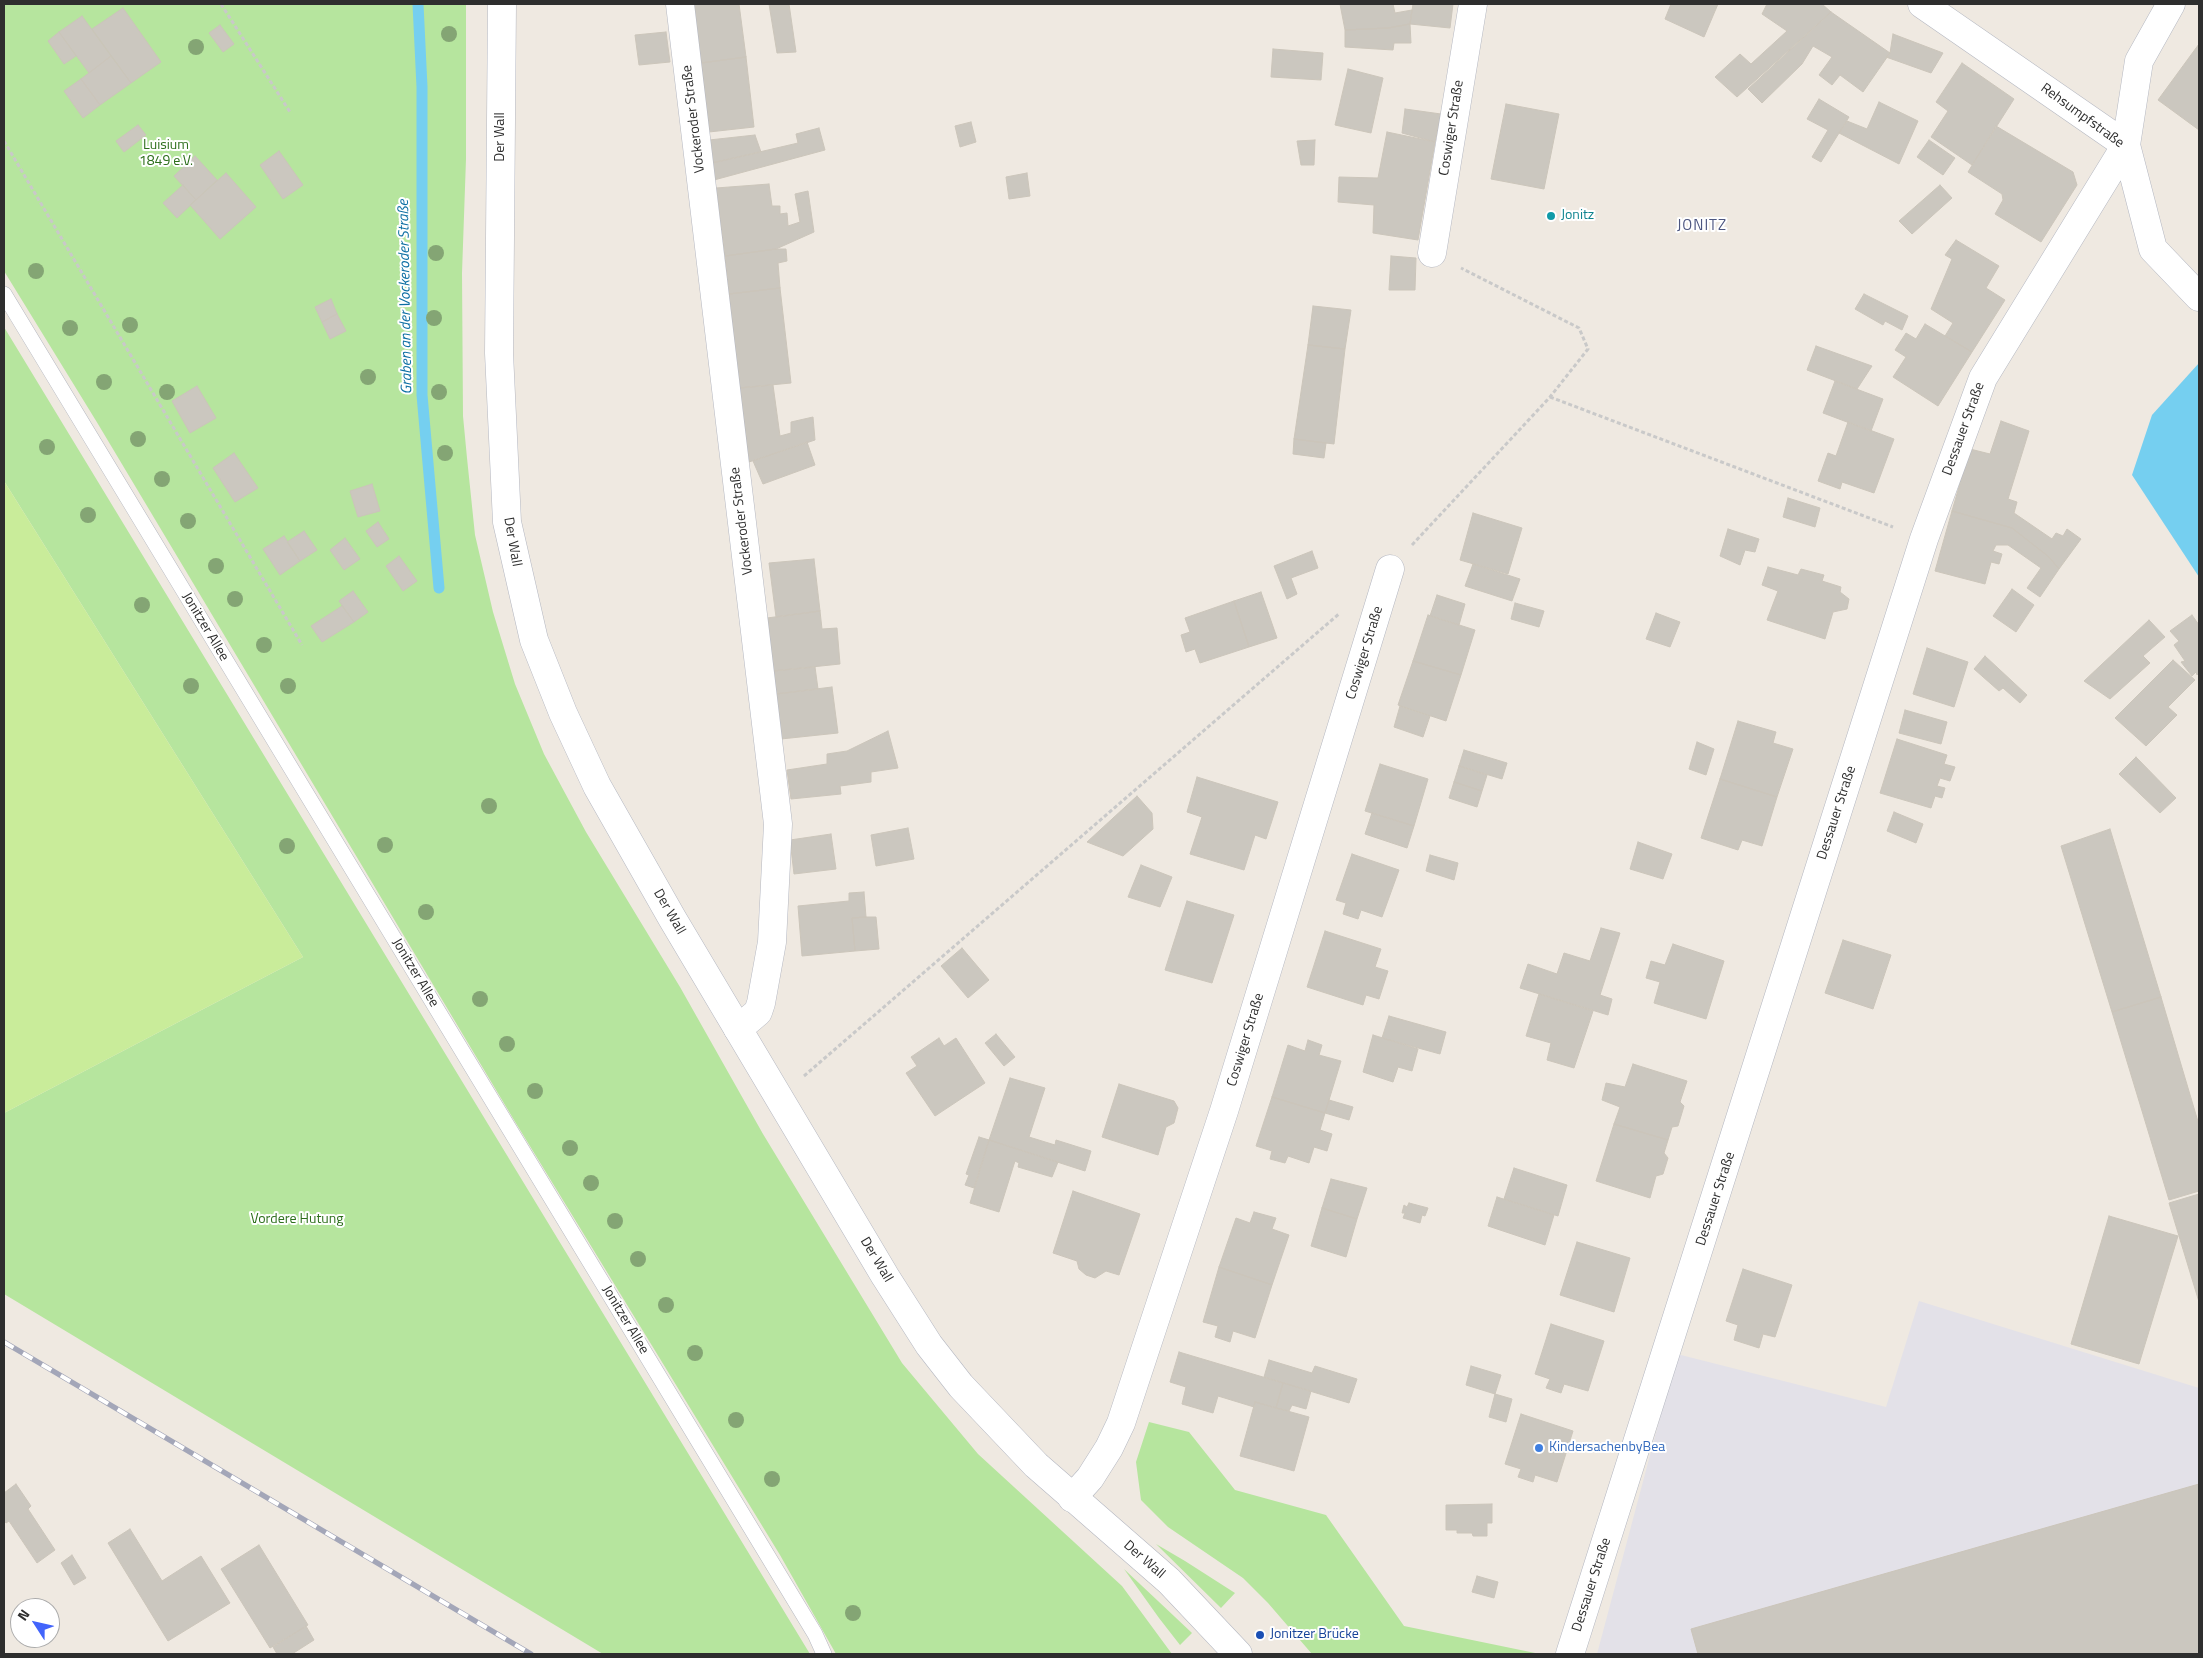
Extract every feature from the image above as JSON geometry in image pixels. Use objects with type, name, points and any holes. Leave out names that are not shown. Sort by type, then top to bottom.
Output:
[{"type":"street","name":"Der Wall","points":[[502,4],[499,353],[507,522],[534,640],[563,713],[597,786],[738,1029],[885,1276],[929,1345],[961,1386],[1036,1465],[1169,1581],[1238,1654]]},
{"type":"street","name":"Vockeroder Straße","points":[[680,4],[778,824],[772,942],[761,1003],[758,1012],[738,1029]]},
{"type":"street","name":"Coswiger Straße","points":[[1432,253],[1473,4]]},
{"type":"street","name":"Rehsumpfstraße","points":[[1922,4],[2126,145],[2153,249],[2199,297]]},
{"type":"street","name":"Dessauer Straße","points":[[1570,1654],[1924,539],[1983,378],[2126,145],[2139,61],[2170,4]]},
{"type":"street","name":"Coswiger Straße","points":[[1072,1498],[1094,1472],[1109,1448],[1121,1423],[1224,1111],[1390,569]]},
{"type":"lane","name":"Jonitzer Allee","points":[[4,294],[815,1634],[824,1654]]},
{"type":"path","points":[[221,4],[290,112]]},
{"type":"path","points":[[4,141],[302,645]]},
{"type":"path","points":[[1390,569],[1550,397],[1588,349],[1580,328],[1432,253]]},
{"type":"path","points":[[1550,397],[1924,539]]},
{"type":"path","points":[[779,1096],[1346,608]]},
{"type":"shaded area","points":[[1919,1301],[2199,1388],[2199,1654],[1597,1654],[1677,1354],[1886,1407]]},
{"type":"green space","name":"Luisium 1849 e.V.","points":[[4,4],[466,4],[466,159],[462,273],[463,416],[475,535],[493,612],[515,684],[544,754],[586,832],[680,987],[763,1134],[902,1363],[978,1454],[1122,1586],[1172,1654],[836,1654],[780,1555],[514,1120],[98,424],[4,271]]},
{"type":"green space","name":"Vordere Hutung","points":[[4,327],[810,1654],[603,1654],[4,1294],[4,1113],[303,957],[4,481]]},
{"type":"green space","points":[[4,481],[303,957],[4,1113]]},
{"type":"green space","points":[[1149,1422],[1189,1432],[1235,1490],[1326,1515],[1404,1626],[1540,1654],[1312,1654],[1268,1603],[1243,1578],[1168,1527],[1141,1500],[1136,1462]]},
{"type":"green space","points":[[1156,1544],[1185,1561],[1235,1593],[1221,1608]]},
{"type":"green space","points":[[1124,1569],[1192,1633],[1180,1645],[1159,1618]]},
{"type":"water","points":[[2199,363],[2199,577],[2132,475],[2152,415]]},
{"type":"building","points":[[692,4],[739,4],[746,57],[701,63]]},
{"type":"building","points":[[769,4],[789,4],[796,52],[777,53]]},
{"type":"building","points":[[1340,4],[1393,4],[1395,13],[1412,10],[1410,24],[1388,28],[1345,30]]},
{"type":"building","points":[[1413,4],[1453,4],[1450,28],[1410,24]]},
{"type":"building","points":[[1671,4],[1718,4],[1704,37],[1665,19]]},
{"type":"building","points":[[1767,4],[1822,4],[1831,12],[1737,97],[1715,77],[1740,54],[1751,64],[1787,31],[1762,14]]},
{"type":"building","points":[[123,8],[161,62],[131,83],[92,29]]},
{"type":"building","points":[[1831,12],[1890,53],[1863,92],[1840,75],[1832,85],[1819,75],[1832,57],[1813,46],[1802,64],[1762,103],[1748,89]]},
{"type":"building","points":[[82,16],[111,56],[89,73],[59,32]]},
{"type":"building","points":[[1410,24],[1411,43],[1394,43],[1393,50],[1345,47],[1345,30],[1388,28]]},
{"type":"building","points":[[220,25],[234,44],[223,52],[209,33]]},
{"type":"building","points":[[59,32],[76,56],[64,64],[48,41]]},
{"type":"building","points":[[666,32],[670,62],[639,65],[635,35]]},
{"type":"building","points":[[1893,34],[1943,53],[1931,73],[1886,57],[1890,53]]},
{"type":"building","points":[[2199,44],[2199,130],[2158,100]]},
{"type":"building","points":[[1273,49],[1323,53],[1321,80],[1271,77]]},
{"type":"building","points":[[111,56],[131,83],[100,105],[81,79]]},
{"type":"building","points":[[746,57],[754,127],[709,132],[701,63]]},
{"type":"building","points":[[1962,63],[2014,99],[1972,165],[1931,137],[1948,111],[1936,102]]},
{"type":"building","points":[[1348,69],[1383,78],[1371,133],[1335,125]]},
{"type":"building","points":[[81,79],[100,105],[83,118],[64,91]]},
{"type":"building","points":[[1819,99],[1849,117],[1821,162],[1812,157],[1828,130],[1807,119]]},
{"type":"building","points":[[1879,102],[1918,121],[1899,164],[1839,133],[1847,121],[1867,129]]},
{"type":"building","points":[[1506,104],[1559,114],[1544,189],[1491,179]]},
{"type":"building","points":[[1405,109],[1441,114],[1435,142],[1402,133]]},
{"type":"building","points":[[971,122],[976,142],[960,147],[955,126]]},
{"type":"building","points":[[138,125],[146,135],[124,152],[116,141]]},
{"type":"building","points":[[1996,126],[2073,172],[2077,185],[2041,242],[1995,214],[2003,200],[2002,194],[1968,172]]},
{"type":"building","points":[[819,128],[825,150],[714,180],[712,163],[798,143],[796,134]]},
{"type":"building","points":[[1387,132],[1435,142],[1418,240],[1373,233],[1374,205],[1338,202],[1339,177],[1378,178]]},
{"type":"building","points":[[755,135],[761,152],[712,163],[709,140]]},
{"type":"building","points":[[1315,140],[1314,165],[1301,165],[1297,141]]},
{"type":"building","points":[[1929,140],[1955,158],[1943,175],[1917,157]]},
{"type":"building","points":[[279,151],[303,185],[283,199],[260,165]]},
{"type":"building","points":[[195,156],[217,180],[196,200],[174,176]]},
{"type":"building","points":[[226,173],[256,207],[220,239],[190,205]]},
{"type":"building","points":[[1027,173],[1030,196],[1009,199],[1006,177]]},
{"type":"building","points":[[769,184],[772,206],[780,206],[780,214],[787,213],[788,226],[800,222],[795,194],[808,191],[814,232],[776,249],[725,256],[716,188]]},
{"type":"building","points":[[183,185],[196,200],[177,218],[163,203]]},
{"type":"building","points":[[1940,185],[1952,198],[1912,234],[1899,221]]},
{"type":"building","points":[[1956,240],[1999,266],[1986,288],[2005,300],[1972,352],[1945,336],[1953,323],[1931,309],[1952,259],[1945,255]]},
{"type":"building","points":[[786,249],[787,261],[778,263],[780,288],[729,294],[725,256]]},
{"type":"building","points":[[1391,256],[1416,258],[1415,290],[1389,290]]},
{"type":"building","points":[[780,288],[791,383],[739,388],[729,294]]},
{"type":"building","points":[[1864,294],[1908,316],[1902,330],[1885,321],[1883,325],[1855,309]]},
{"type":"building","points":[[331,299],[337,314],[322,322],[315,307]]},
{"type":"building","points":[[1313,306],[1351,310],[1345,349],[1308,345]]},
{"type":"building","points":[[337,314],[346,331],[330,339],[322,322]]},
{"type":"building","points":[[1925,324],[1972,352],[1938,406],[1893,377],[1906,357],[1895,350],[1906,333],[1916,339]]},
{"type":"building","points":[[1308,345],[1345,349],[1334,444],[1294,439]]},
{"type":"building","points":[[1816,346],[1872,366],[1857,389],[1807,370]]},
{"type":"building","points":[[1835,381],[1883,399],[1871,431],[1823,413]]},
{"type":"building","points":[[773,385],[780,436],[791,433],[791,422],[813,417],[815,440],[749,462],[739,388]]},
{"type":"building","points":[[197,386],[216,418],[190,433],[172,401]]},
{"type":"building","points":[[2001,421],[2029,431],[2008,499],[2017,502],[2014,513],[2052,539],[2056,533],[2063,536],[2067,529],[2081,539],[2059,569],[2049,557],[2012,528],[1952,511],[1970,449],[1990,454]]},
{"type":"building","points":[[1848,422],[1894,439],[1874,493],[1842,482],[1840,489],[1818,481],[1828,453],[1836,456]]},
{"type":"building","points":[[1294,439],[1326,443],[1324,458],[1293,454]]},
{"type":"building","points":[[807,442],[815,465],[763,484],[753,461]]},
{"type":"building","points":[[234,453],[258,488],[235,502],[213,468]]},
{"type":"building","points":[[372,484],[380,511],[358,517],[350,491]]},
{"type":"building","points":[[1788,498],[1820,508],[1815,527],[1783,517]]},
{"type":"building","points":[[1952,511],[2012,528],[2049,557],[2059,569],[2040,597],[2027,588],[2041,568],[2008,545],[1996,545],[1993,551],[2002,554],[1999,564],[1991,562],[1985,584],[1935,571]]},
{"type":"building","points":[[1473,513],[1522,528],[1508,574],[1460,560]]},
{"type":"building","points":[[378,522],[389,539],[377,547],[366,531]]},
{"type":"building","points":[[1728,529],[1759,539],[1755,552],[1745,550],[1740,565],[1720,556]]},
{"type":"building","points":[[304,531],[317,550],[300,561],[287,542]]},
{"type":"building","points":[[284,536],[300,561],[280,575],[263,549]]},
{"type":"building","points":[[345,538],[360,559],[344,570],[330,550]]},
{"type":"building","points":[[1312,551],[1318,568],[1291,578],[1297,594],[1287,599],[1274,566]]},
{"type":"building","points":[[399,556],[417,581],[403,591],[386,566]]},
{"type":"building","points":[[814,559],[820,611],[776,617],[769,563]]},
{"type":"building","points":[[1473,564],[1520,579],[1512,601],[1465,586]]},
{"type":"building","points":[[1768,567],[1798,575],[1801,569],[1824,575],[1822,581],[1841,587],[1840,592],[1849,599],[1847,609],[1833,612],[1825,639],[1767,620],[1778,591],[1762,585]]},
{"type":"building","points":[[2012,589],[2034,605],[2016,632],[1993,616]]},
{"type":"building","points":[[353,591],[368,612],[354,622],[339,601]]},
{"type":"building","points":[[1261,592],[1277,638],[1249,647],[1234,601]]},
{"type":"building","points":[[1437,595],[1465,604],[1459,625],[1430,616]]},
{"type":"building","points":[[1234,601],[1249,647],[1200,663],[1195,649],[1186,652],[1181,635],[1190,632],[1185,618]]},
{"type":"building","points":[[1515,603],[1544,611],[1539,627],[1511,619]]},
{"type":"building","points":[[342,606],[354,622],[322,642],[311,626]]},
{"type":"building","points":[[820,611],[822,629],[837,628],[840,664],[773,671],[767,618]]},
{"type":"building","points":[[1656,613],[1680,622],[1670,647],[1646,639]]},
{"type":"building","points":[[1428,615],[1475,630],[1461,675],[1413,661]]},
{"type":"building","points":[[2192,615],[2199,625],[2199,673],[2197,675],[2196,672],[2192,676],[2181,662],[2185,661],[2174,645],[2179,641],[2170,631]]},
{"type":"building","points":[[2149,620],[2165,637],[2143,656],[2150,663],[2110,699],[2084,681]]},
{"type":"building","points":[[1927,648],[1968,662],[1954,707],[1913,694]]},
{"type":"building","points":[[1985,656],[2027,695],[2020,703],[2003,688],[1999,691],[1974,669]]},
{"type":"building","points":[[2173,660],[2195,680],[2168,707],[2177,715],[2146,746],[2115,718]]},
{"type":"building","points":[[1413,661],[1461,675],[1446,721],[1398,705]]},
{"type":"building","points":[[815,667],[818,689],[776,694],[773,671]]},
{"type":"building","points":[[832,687],[838,733],[781,739],[776,694]]},
{"type":"building","points":[[1400,706],[1430,716],[1423,737],[1394,727]]},
{"type":"building","points":[[1905,710],[1947,722],[1941,744],[1899,733]]},
{"type":"building","points":[[1738,721],[1776,732],[1773,743],[1793,749],[1777,797],[1720,779]]},
{"type":"building","points":[[888,731],[898,768],[871,772],[871,782],[840,786],[841,794],[791,799],[787,770],[827,764],[827,754],[847,751]]},
{"type":"building","points":[[1897,739],[1947,755],[1944,764],[1955,767],[1950,781],[1940,778],[1937,786],[1945,788],[1942,798],[1935,796],[1931,808],[1880,793]]},
{"type":"building","points":[[1697,742],[1714,749],[1706,775],[1689,769]]},
{"type":"building","points":[[1464,750],[1507,763],[1502,779],[1459,766]]},
{"type":"building","points":[[2136,757],[2176,798],[2160,813],[2119,774]]},
{"type":"building","points":[[1380,764],[1428,779],[1414,826],[1365,811]]},
{"type":"building","points":[[1459,766],[1487,775],[1482,791],[1454,782]]},
{"type":"building","points":[[1197,777],[1278,802],[1266,839],[1255,835],[1244,870],[1190,854],[1202,817],[1187,812]]},
{"type":"building","points":[[1720,779],[1777,797],[1762,846],[1742,840],[1738,850],[1701,838]]},
{"type":"building","points":[[1454,782],[1482,791],[1477,807],[1449,798]]},
{"type":"building","points":[[1137,796],[1152,813],[1153,829],[1123,856],[1087,842]]},
{"type":"building","points":[[1894,812],[1923,824],[1916,843],[1887,831]]},
{"type":"building","points":[[1372,813],[1414,826],[1407,848],[1365,834]]},
{"type":"building","points":[[908,828],[914,859],[876,866],[871,835]]},
{"type":"building","points":[[2110,829],[2161,997],[2112,1012],[2061,846]]},
{"type":"building","points":[[831,834],[836,869],[794,874],[790,840]]},
{"type":"building","points":[[1638,842],[1672,854],[1663,879],[1630,869]]},
{"type":"building","points":[[1352,854],[1399,870],[1382,917],[1361,910],[1358,919],[1343,914],[1346,903],[1336,900]]},
{"type":"building","points":[[1430,855],[1458,863],[1454,880],[1426,871]]},
{"type":"building","points":[[1141,865],[1172,877],[1160,907],[1128,897]]},
{"type":"building","points":[[864,892],[866,917],[852,918],[855,951],[802,956],[798,906],[849,901],[849,893]]},
{"type":"building","points":[[1187,901],[1234,915],[1212,983],[1165,970]]},
{"type":"building","points":[[876,917],[879,949],[855,951],[852,918]]},
{"type":"building","points":[[1601,928],[1620,933],[1600,995],[1612,999],[1608,1015],[1520,988],[1528,964],[1557,974],[1564,953],[1590,961]]},
{"type":"building","points":[[1325,931],[1381,949],[1375,967],[1388,971],[1379,999],[1366,995],[1363,1005],[1307,987]]},
{"type":"building","points":[[1843,940],[1891,955],[1873,1009],[1825,993]]},
{"type":"building","points":[[1673,944],[1724,961],[1706,1019],[1654,1003],[1660,982],[1646,978],[1651,961],[1665,965]]},
{"type":"building","points":[[962,948],[989,980],[968,998],[941,966]]},
{"type":"building","points":[[1539,994],[1593,1011],[1574,1068],[1547,1060],[1551,1043],[1526,1036]]},
{"type":"building","points":[[2161,997],[2199,1125],[2199,1191],[2169,1200],[2112,1012]]},
{"type":"building","points":[[1389,1016],[1446,1032],[1440,1054],[1382,1038]]},
{"type":"building","points":[[996,1034],[1015,1057],[1004,1066],[985,1043]]},
{"type":"building","points":[[1373,1035],[1418,1049],[1412,1071],[1398,1067],[1393,1082],[1363,1072]]},
{"type":"building","points":[[939,1038],[944,1046],[956,1038],[985,1083],[935,1116],[906,1073],[917,1066],[911,1057]]},
{"type":"building","points":[[1308,1040],[1322,1045],[1319,1055],[1341,1061],[1325,1113],[1272,1097],[1288,1045],[1305,1051]]},
{"type":"building","points":[[1633,1064],[1687,1081],[1680,1102],[1684,1106],[1678,1126],[1672,1127],[1668,1140],[1614,1124],[1620,1107],[1602,1100],[1606,1083],[1625,1087]]},
{"type":"building","points":[[1010,1078],[1045,1088],[1029,1137],[1055,1145],[1056,1140],[1091,1151],[1085,1171],[989,1140]]},
{"type":"building","points":[[1119,1084],[1174,1101],[1178,1108],[1174,1123],[1166,1127],[1158,1155],[1102,1137]]},
{"type":"building","points":[[1272,1097],[1325,1113],[1320,1130],[1332,1134],[1327,1151],[1314,1147],[1309,1163],[1288,1156],[1285,1163],[1270,1159],[1272,1151],[1256,1146]]},
{"type":"building","points":[[1329,1100],[1353,1107],[1349,1120],[1325,1113]]},
{"type":"building","points":[[1614,1124],[1668,1140],[1664,1153],[1668,1158],[1663,1174],[1656,1176],[1650,1198],[1596,1181]]},
{"type":"building","points":[[979,1137],[989,1140],[974,1188],[965,1185],[969,1175],[966,1174]]},
{"type":"building","points":[[989,1140],[1058,1162],[1052,1177],[1018,1167],[1019,1163],[1015,1161],[999,1212],[970,1203]]},
{"type":"building","points":[[1514,1168],[1567,1185],[1558,1216],[1504,1199]]},
{"type":"building","points":[[1331,1179],[1367,1188],[1357,1219],[1322,1208]]},
{"type":"building","points":[[1073,1191],[1140,1214],[1119,1275],[1106,1271],[1095,1278],[1086,1275],[1079,1269],[1077,1261],[1053,1253]]},
{"type":"building","points":[[2199,1194],[2199,1302],[2169,1203]]},
{"type":"building","points":[[1497,1197],[1554,1215],[1545,1245],[1488,1226]]},
{"type":"building","points":[[1409,1203],[1428,1208],[1425,1216],[1422,1215],[1420,1223],[1403,1218],[1405,1213],[1402,1213],[1404,1205],[1407,1207]]},
{"type":"building","points":[[1322,1208],[1357,1219],[1346,1257],[1311,1246]]},
{"type":"building","points":[[1254,1212],[1276,1218],[1272,1229],[1289,1235],[1272,1285],[1219,1267],[1236,1218],[1250,1223]]},
{"type":"building","points":[[2109,1216],[2178,1236],[2139,1364],[2071,1344]]},
{"type":"building","points":[[1577,1242],[1630,1258],[1614,1312],[1560,1295]]},
{"type":"building","points":[[1219,1267],[1272,1285],[1255,1338],[1233,1331],[1230,1342],[1215,1337],[1218,1326],[1203,1322]]},
{"type":"building","points":[[1743,1269],[1792,1285],[1775,1337],[1763,1334],[1759,1348],[1734,1340],[1738,1325],[1726,1321]]},
{"type":"building","points":[[1551,1324],[1604,1341],[1588,1391],[1564,1384],[1561,1393],[1546,1388],[1550,1379],[1535,1374]]},
{"type":"building","points":[[1179,1352],[1283,1383],[1276,1408],[1255,1402],[1254,1407],[1218,1396],[1213,1413],[1182,1404],[1186,1387],[1170,1382]]},
{"type":"building","points":[[1269,1360],[1312,1373],[1315,1366],[1357,1379],[1349,1403],[1264,1377]]},
{"type":"building","points":[[1471,1366],[1501,1375],[1495,1394],[1466,1385]]},
{"type":"building","points":[[1283,1383],[1311,1391],[1306,1409],[1292,1405],[1289,1411],[1276,1408]]},
{"type":"building","points":[[1495,1394],[1512,1399],[1506,1422],[1489,1417]]},
{"type":"building","points":[[1255,1402],[1309,1417],[1294,1471],[1240,1456]]},
{"type":"building","name":"KindersachenbyBea","points":[[1521,1414],[1573,1431],[1557,1482],[1535,1475],[1533,1482],[1518,1477],[1521,1469],[1505,1464]]},
{"type":"building","points":[[16,1484],[31,1506],[28,1509],[55,1550],[37,1563],[9,1521],[6,1523],[4,1520],[4,1493]]},
{"type":"building","points":[[2199,1484],[2199,1654],[1698,1654],[1691,1629]]},
{"type":"building","points":[[1492,1504],[1492,1523],[1487,1523],[1487,1536],[1473,1536],[1472,1533],[1457,1533],[1457,1530],[1446,1530],[1446,1505]]},
{"type":"building","points":[[130,1529],[162,1581],[201,1556],[230,1603],[168,1641],[108,1543]]},
{"type":"building","points":[[259,1545],[308,1625],[270,1648],[221,1569]]},
{"type":"building","points":[[72,1555],[86,1578],[74,1585],[61,1563]]},
{"type":"building","points":[[1477,1576],[1498,1582],[1494,1598],[1472,1592]]},
{"type":"building","points":[[306,1626],[314,1640],[292,1654],[277,1654],[273,1647]]},
{"type":"waterway","name":"Graben an der Vockeroder Straße","points":[[418,4],[422,87],[422,395],[439,588]]},
{"type":"railway","points":[[4,1342],[531,1654]]},
{"type":"place","name":"Jonitz","points":[[1551,216]]},
{"type":"place","name":"KindersachenbyBea","points":[[1539,1448]]},
{"type":"place","name":"Jonitzer Brücke","points":[[1260,1635]]},
{"type":"district","name":"JONITZ","points":[[1702,226]]}]
